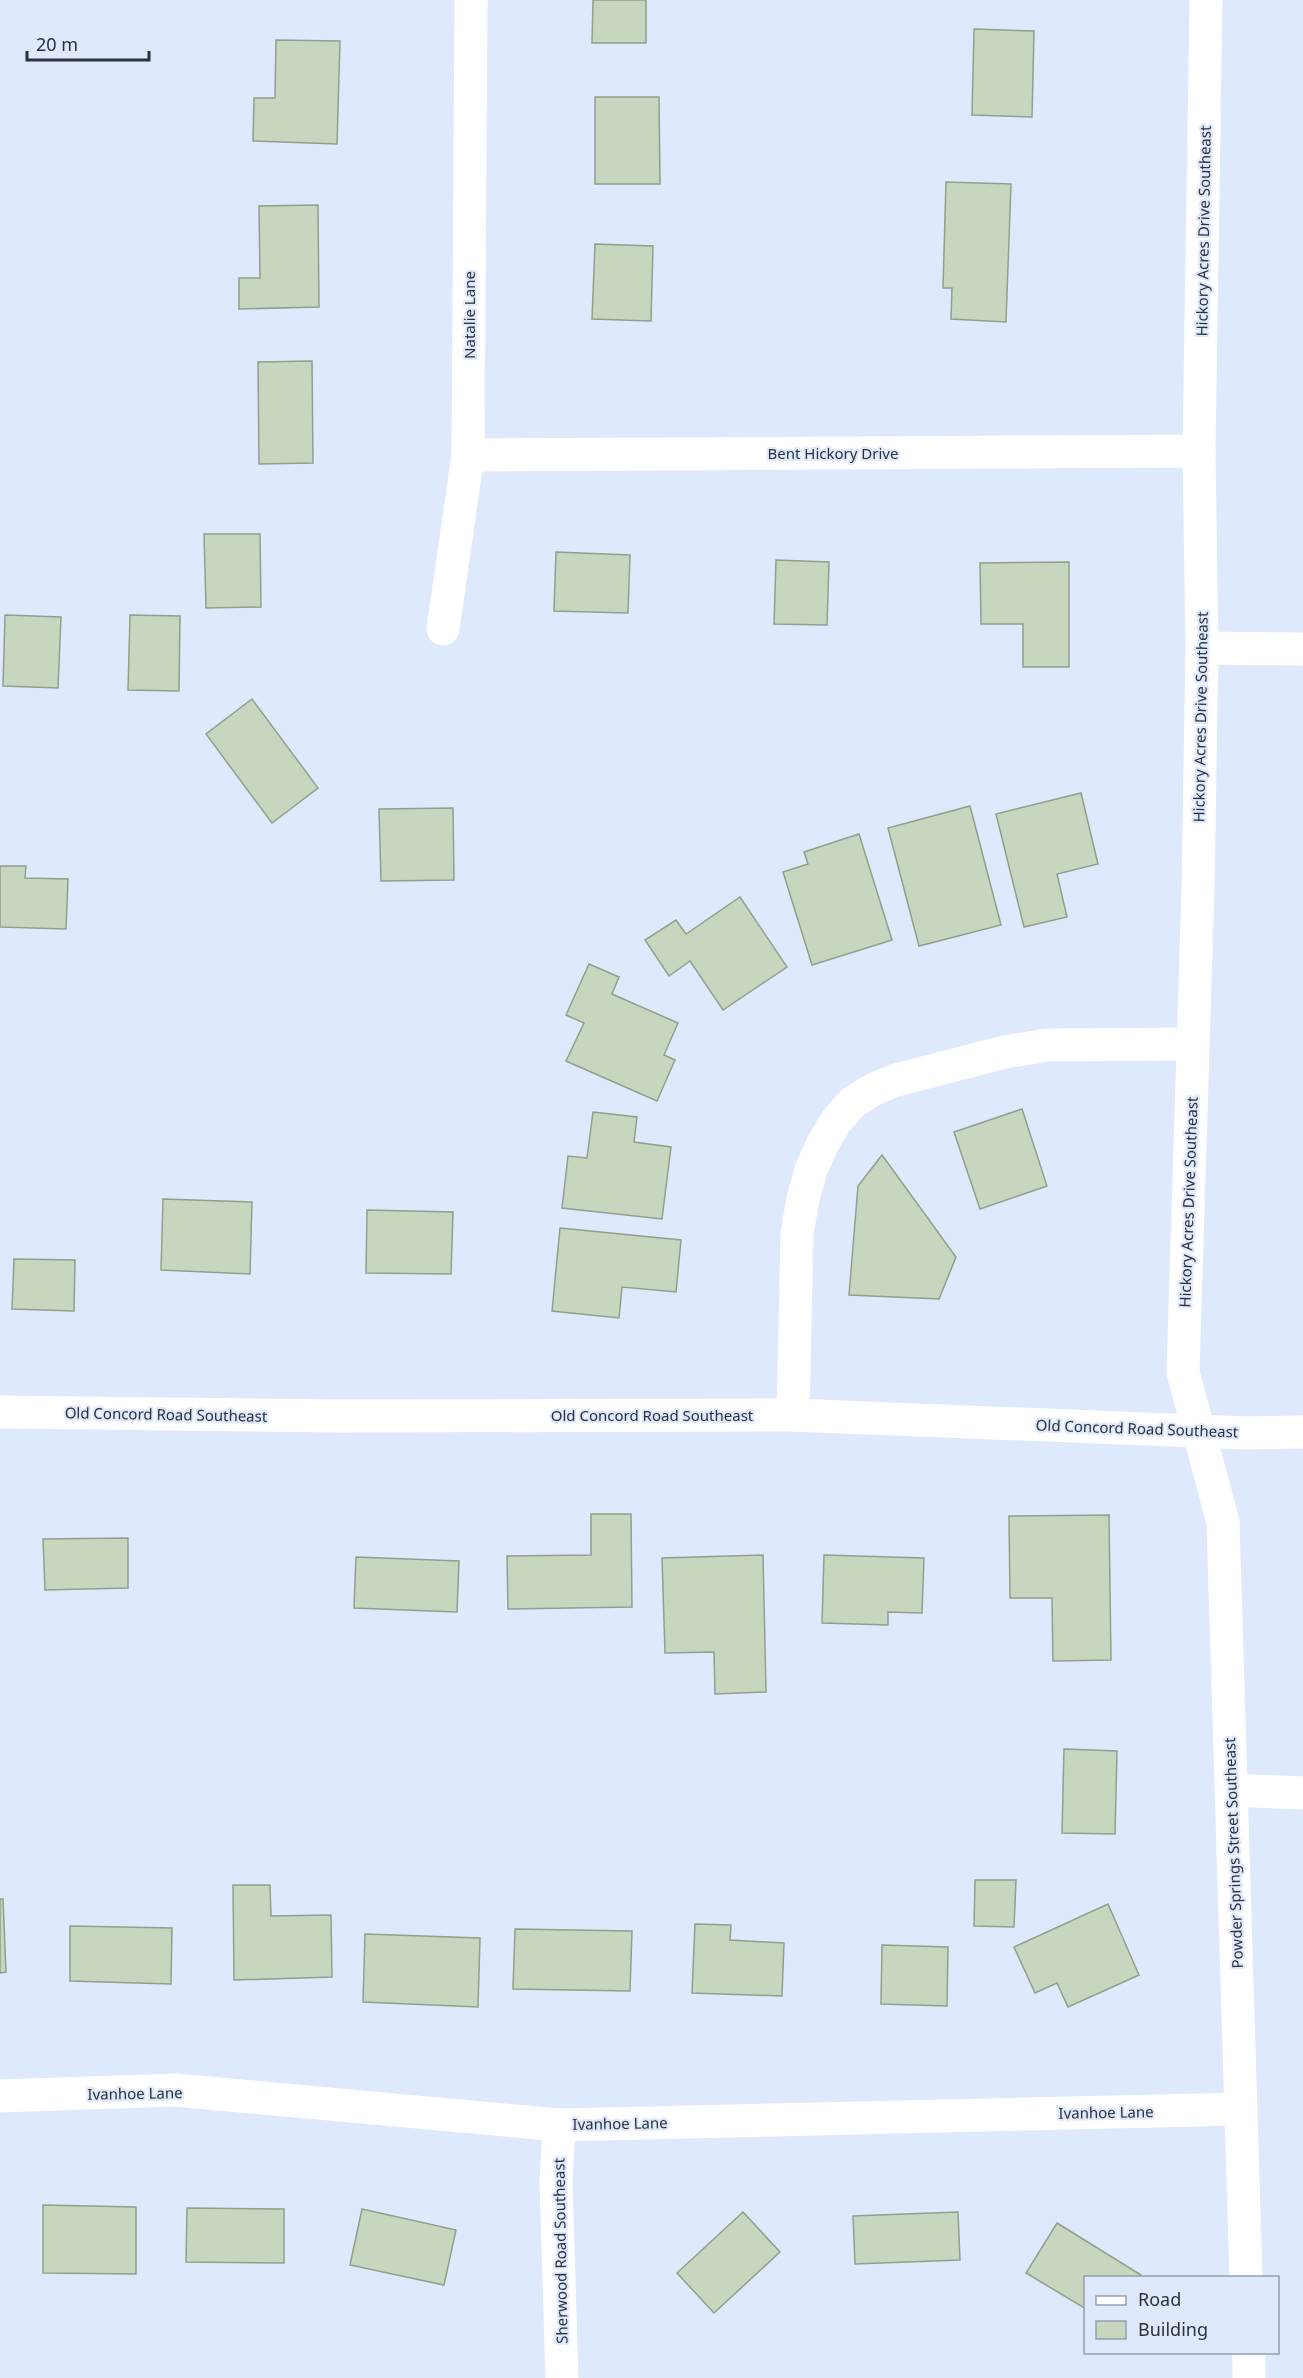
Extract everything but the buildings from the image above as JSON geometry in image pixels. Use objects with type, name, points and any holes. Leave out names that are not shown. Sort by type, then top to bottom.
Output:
[{"type":"street","name":"Natalie Lane","points":[[443,629],[468,455],[471,0]]},
{"type":"street","name":"Hickory Acres Drive Southeast","points":[[1200,1431],[1183,1372],[1202,648],[1199,451],[1206,0]]},
{"type":"street","name":"Bent Hickory Drive","points":[[468,455],[1199,451]]},
{"type":"street","points":[[1202,648],[1303,649]]},
{"type":"street","points":[[793,1415],[797,1233],[803,1199],[811,1170],[822,1145],[836,1120],[853,1102],[873,1089],[896,1080],[1005,1052],[1047,1045],[1193,1044]]},
{"type":"street","name":"Old Concord Road Southeast","points":[[0,1412],[340,1416],[793,1415],[1200,1431],[1303,1432]]},
{"type":"street","name":"Powder Springs Street Southeast","points":[[1200,1431],[1223,1522],[1246,2276]]},
{"type":"street","points":[[1231,1790],[1303,1792]]},
{"type":"street","name":"Ivanhoe Lane","points":[[0,2096],[176,2090],[559,2125],[1241,2109]]},
{"type":"street","name":"Sherwood Road Southeast","points":[[559,2125],[556,2183],[562,2378]]},
{"type":"street","points":[[1249,2354],[1249,2378]]}]
